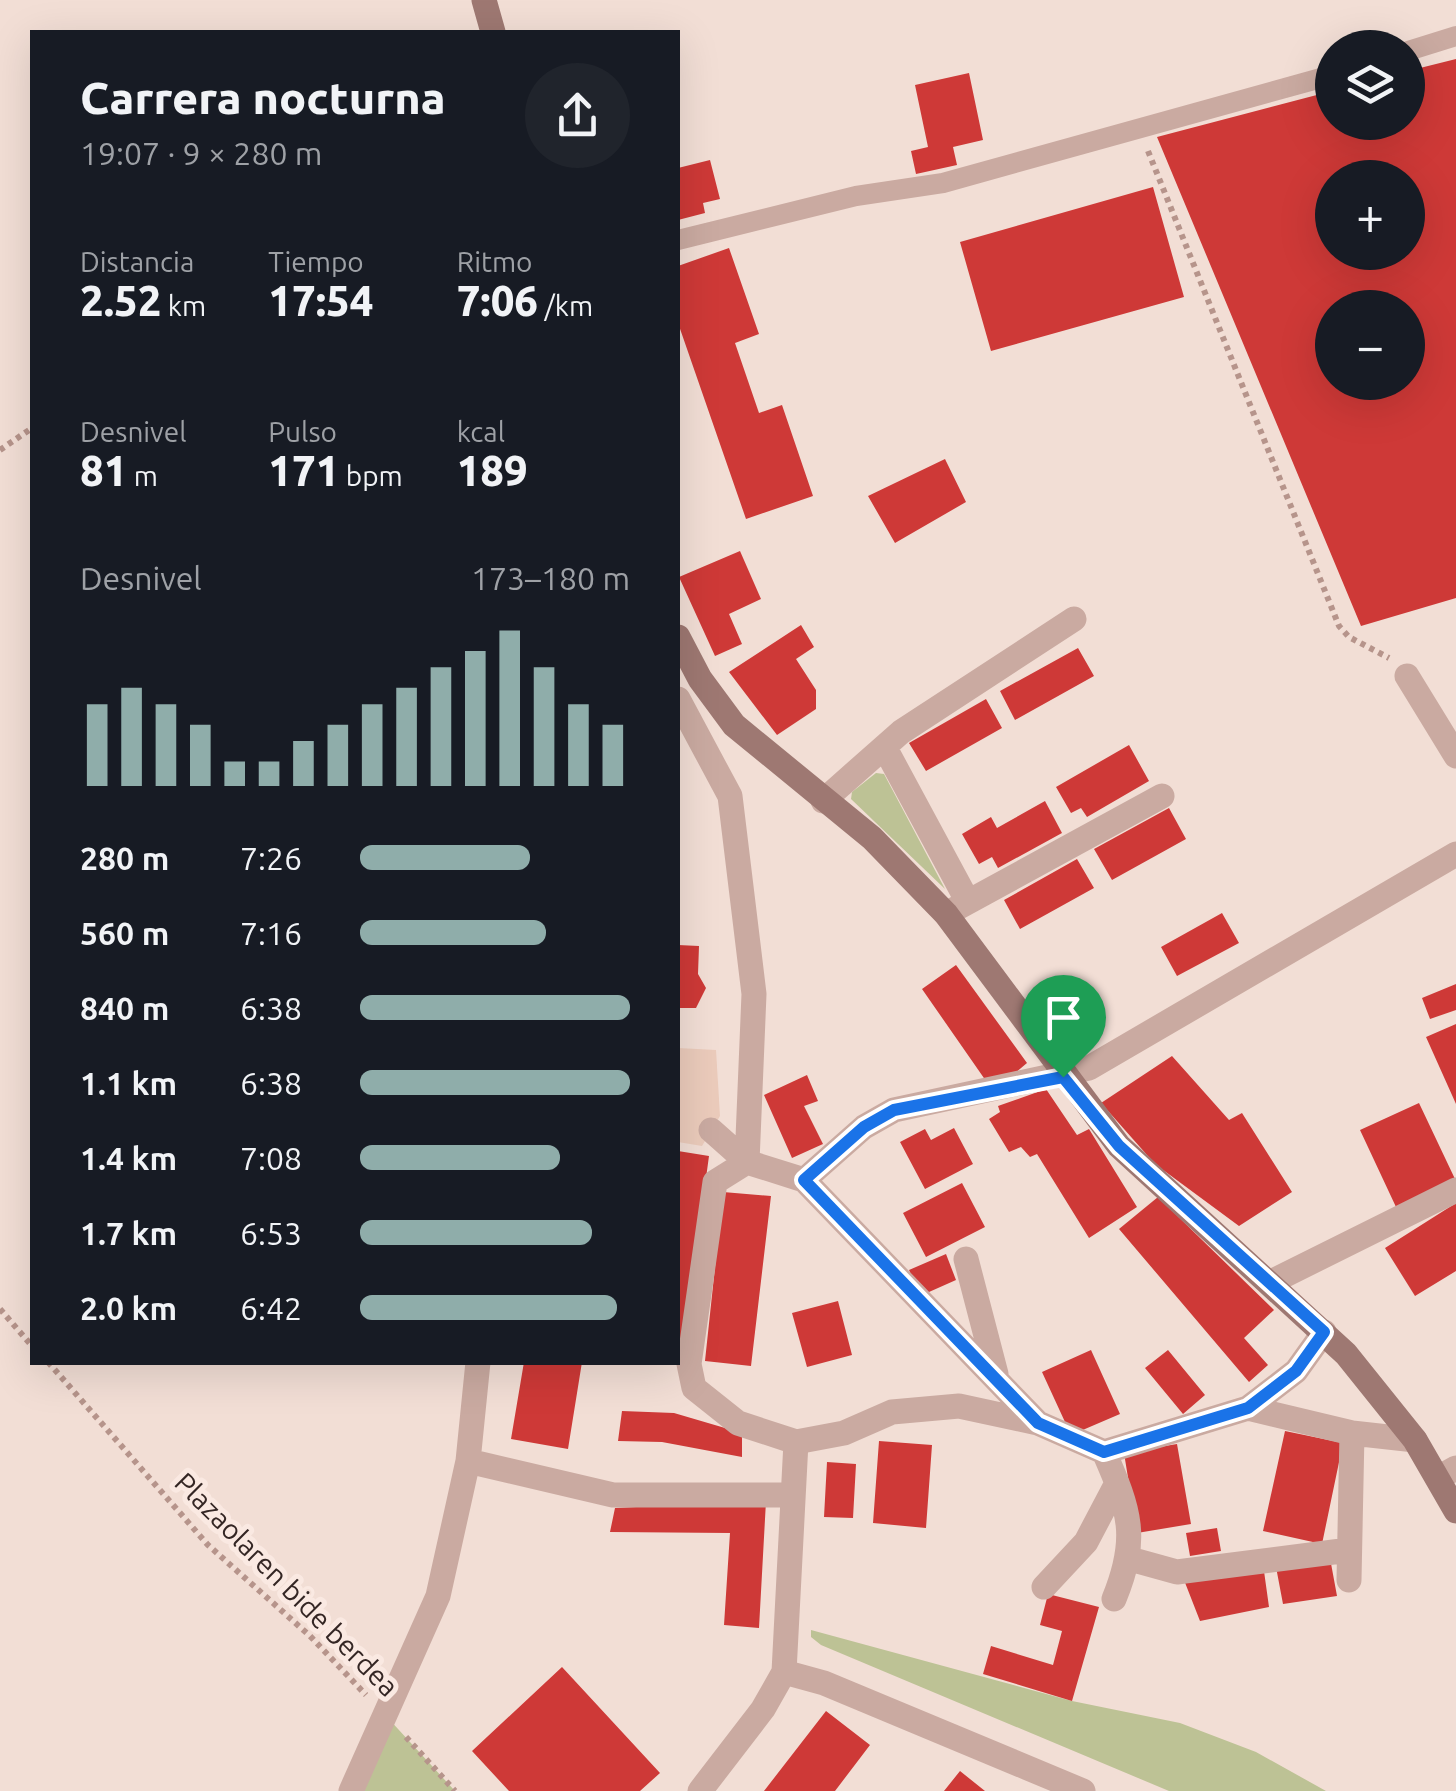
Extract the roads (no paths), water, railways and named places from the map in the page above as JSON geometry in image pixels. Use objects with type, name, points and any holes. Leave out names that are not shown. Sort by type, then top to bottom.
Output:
[{"type":"street","points":[[484,0],[493,30]]},
{"type":"street","points":[[822,801],[902,732],[1074,619]]},
{"type":"street","points":[[680,640],[700,679],[734,726],[957,908]]},
{"type":"street","points":[[1406,676],[1456,756]]},
{"type":"street","points":[[680,703],[730,796],[754,994],[747,1162]]},
{"type":"street","points":[[885,748],[957,908],[1063,1077],[1119,1146],[1272,1282],[1384,1397],[1415,1440],[1447,1473],[1456,1511]]},
{"type":"street","points":[[957,908],[1162,796]]},
{"type":"street","points":[[804,1180],[864,1127],[894,1110],[1063,1077],[1089,1068],[1456,854]]},
{"type":"street","points":[[711,1130],[747,1162],[804,1180],[1038,1423]]},
{"type":"street","points":[[747,1162],[715,1182],[689,1364],[694,1388],[738,1423],[796,1442],[844,1434],[892,1412],[959,1406],[1038,1423],[1104,1452],[1248,1408],[1296,1371],[1324,1332]]},
{"type":"street","points":[[1272,1282],[1456,1190]]},
{"type":"street","points":[[966,1259],[998,1378]]},
{"type":"street","points":[[351,1791],[438,1596],[468,1460],[478,1365]]},
{"type":"street","points":[[1248,1408],[1352,1434],[1415,1440]]},
{"type":"street","points":[[1349,1580],[1352,1434]]},
{"type":"street","points":[[700,1791],[763,1709],[784,1672],[796,1442]]},
{"type":"street","points":[[1104,1452],[1127,1510],[1130,1559],[1114,1599]]},
{"type":"street","points":[[468,1460],[613,1495],[793,1495]]},
{"type":"street","points":[[1044,1587],[1086,1542],[1118,1483]]},
{"type":"street","points":[[1130,1559],[1177,1572],[1349,1550]]},
{"type":"street","points":[[784,1672],[824,1683],[1084,1791]]},
{"type":"lane","points":[[1425,46],[1456,36]]},
{"type":"lane","points":[[680,240],[856,196],[943,183],[1315,80]]}]
